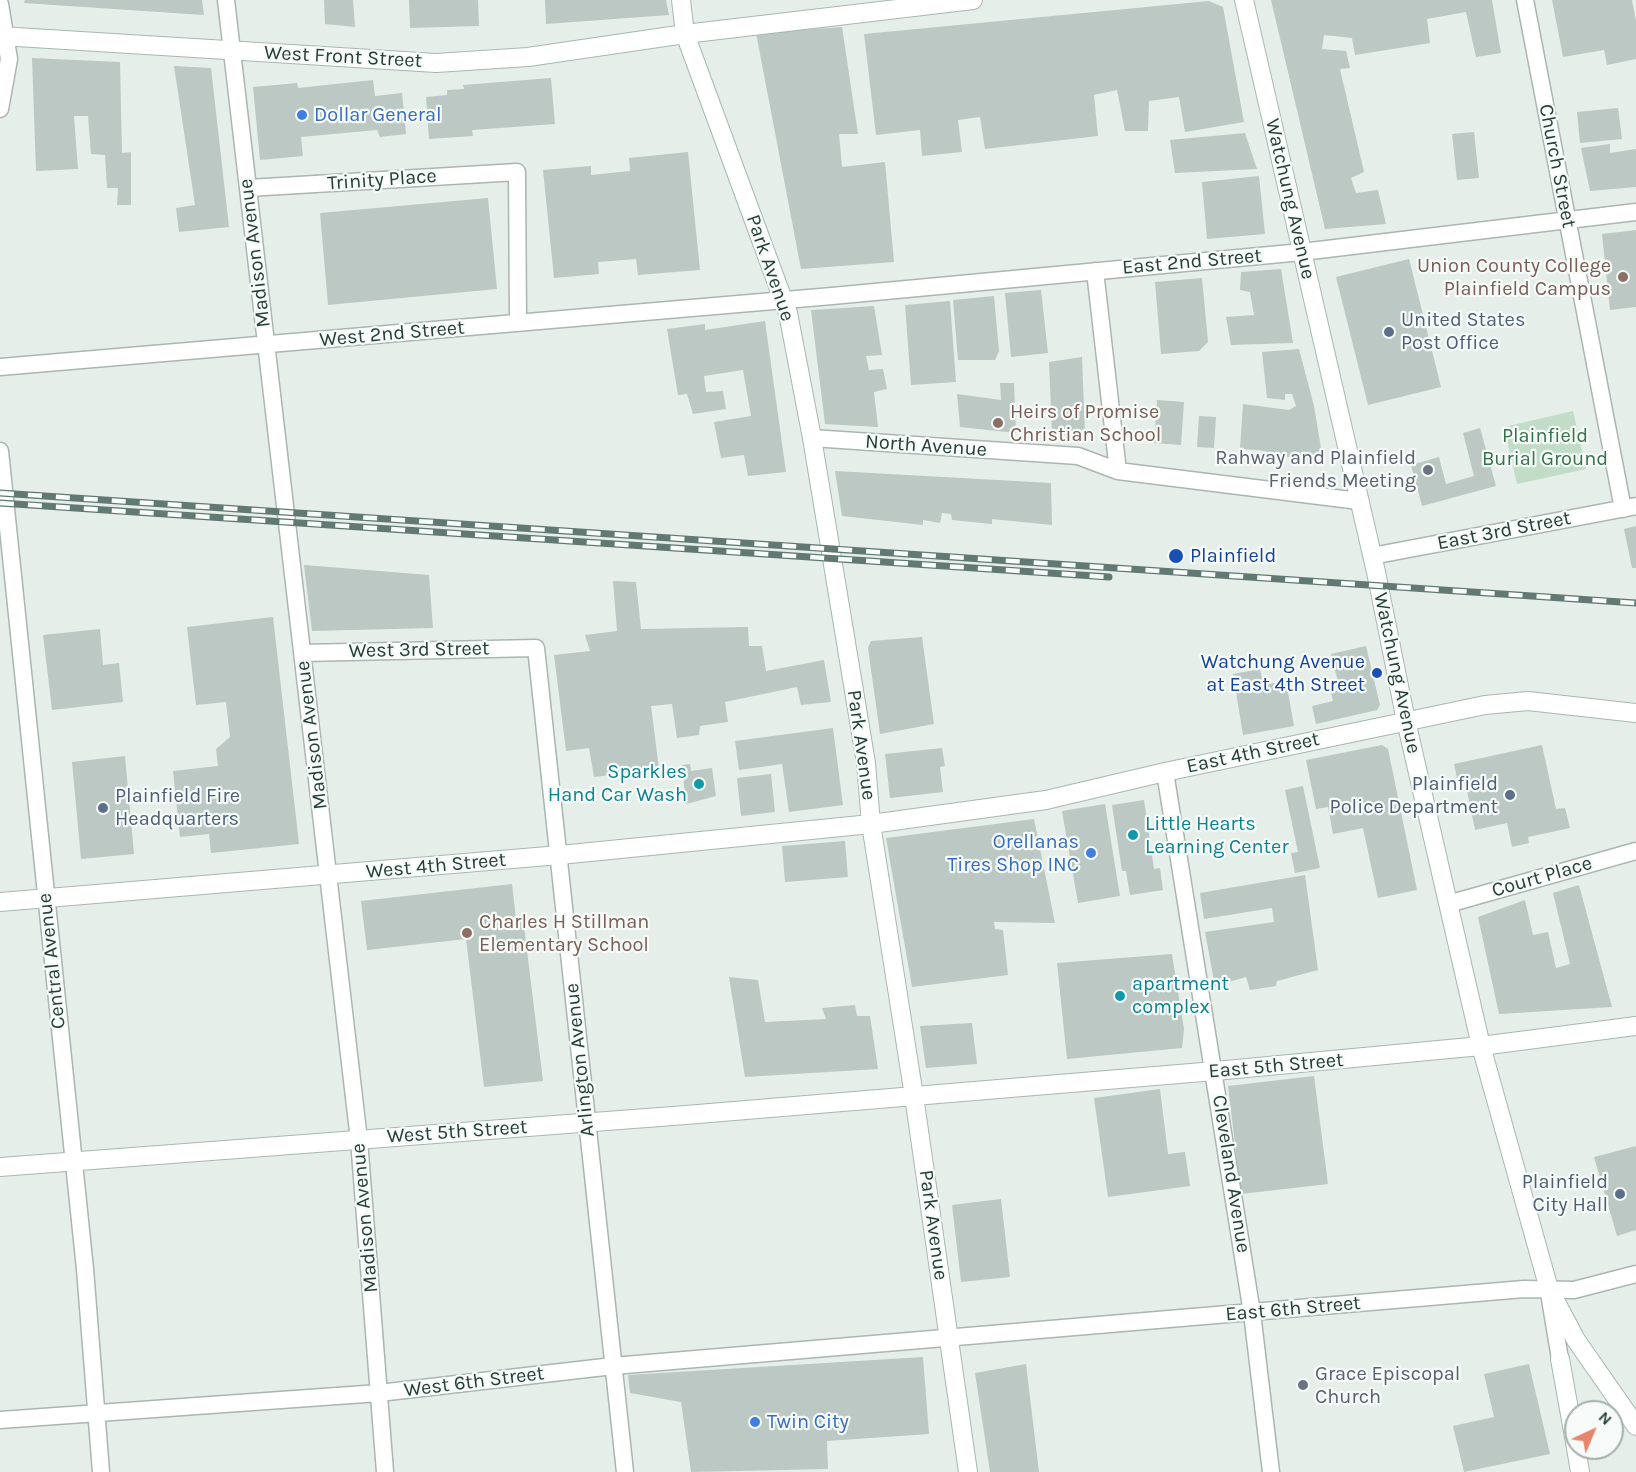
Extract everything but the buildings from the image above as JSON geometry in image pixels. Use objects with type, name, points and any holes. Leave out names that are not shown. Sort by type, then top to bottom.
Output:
[{"type":"main road","name":"Park Avenue","points":[[681,0],[686,34],[783,301],[812,438],[866,763],[871,824],[914,1096],[968,1472]]},
{"type":"main road","name":"West Front Street","points":[[1,37],[436,63],[528,57],[686,34],[973,0]]},
{"type":"main road","name":"Watchung Avenue","points":[[1244,0],[1372,556],[1406,721],[1481,1046],[1549,1289],[1576,1340],[1636,1426]]},
{"type":"main road","name":"East 4th Street","points":[[871,824],[1046,800],[1165,772],[1485,705],[1528,701],[1636,712]]},
{"type":"main road","name":"West 4th Street","points":[[0,902],[560,855],[871,824]]},
{"type":"main road","name":"East 5th Street","points":[[914,1096],[1481,1046],[1636,1026]]},
{"type":"main road","name":"West 5th Street","points":[[0,1167],[914,1096]]},
{"type":"main road","points":[[1560,1359],[1567,1400]]},
{"type":"street","name":"Madison Avenue","points":[[226,0],[359,1140],[386,1472]]},
{"type":"street","name":"Church Street","points":[[1525,0],[1567,220],[1629,508]]},
{"type":"street","points":[[0,4],[1,37],[9,59],[0,109]]},
{"type":"street","name":"Trinity Place","points":[[248,188],[517,172],[518,321]]},
{"type":"street","name":"East 2nd Street","points":[[783,301],[1302,252],[1636,212]]},
{"type":"street","points":[[1095,271],[1118,471]]},
{"type":"street","name":"West 2nd Street","points":[[0,367],[518,321],[783,301]]},
{"type":"street","name":"North Avenue","points":[[812,438],[1078,456],[1118,471],[1359,501]]},
{"type":"street","name":"Central Avenue","points":[[0,451],[85,1269],[101,1472]]},
{"type":"street","name":"East 3rd Street","points":[[1372,556],[1629,508]]},
{"type":"street","name":"West 3rd Street","points":[[302,653],[536,648]]},
{"type":"street","name":"Arlington Avenue","points":[[536,648],[625,1472]]},
{"type":"street","name":"Cleveland Avenue","points":[[1165,772],[1215,1071],[1252,1313],[1271,1472]]},
{"type":"street","name":"Court Place","points":[[1448,904],[1636,851]]},
{"type":"street","name":"East 6th Street","points":[[948,1337],[1524,1289],[1574,1290],[1636,1274]]},
{"type":"street","points":[[1549,1289],[1560,1359]]},
{"type":"street","name":"West 6th Street","points":[[0,1420],[380,1393],[613,1366],[948,1337]]},
{"type":"green space","name":"Plainfield Burial Ground","points":[[1573,411],[1586,469],[1517,484],[1504,427]]},
{"type":"railway","points":[[0,493],[1636,603]]},
{"type":"railway","points":[[0,503],[1109,577]]},
{"type":"place","name":"Dollar General","points":[[302,115]]},
{"type":"place","name":"Union County College Plainfield Campus","points":[[1623,277]]},
{"type":"place","name":"United States Post Office","points":[[1389,332]]},
{"type":"place","name":"Heirs of Promise Christian School","points":[[998,423]]},
{"type":"place","name":"Rahway and Plainfield Friends Meeting","points":[[1428,470]]},
{"type":"place","name":"Plainfield","points":[[1176,556]]},
{"type":"place","name":"Watchung Avenue at East 4th Street","points":[[1377,673]]},
{"type":"place","name":"Sparkles Hand Car Wash","points":[[699,784]]},
{"type":"place","name":"Plainfield Police Department","points":[[1510,795]]},
{"type":"place","name":"Plainfield Fire Headquarters","points":[[103,808]]},
{"type":"place","name":"Little Hearts Learning Center","points":[[1133,835]]},
{"type":"place","name":"Orellanas Tires Shop INC","points":[[1091,853]]},
{"type":"place","name":"Charles H Stillman Elementary School","points":[[467,933]]},
{"type":"place","name":"apartment complex","points":[[1120,996]]},
{"type":"place","name":"Plainfield City Hall","points":[[1620,1194]]},
{"type":"place","name":"Grace Episcopal Church","points":[[1303,1385]]},
{"type":"place","name":"Twin City","points":[[755,1422]]}]
